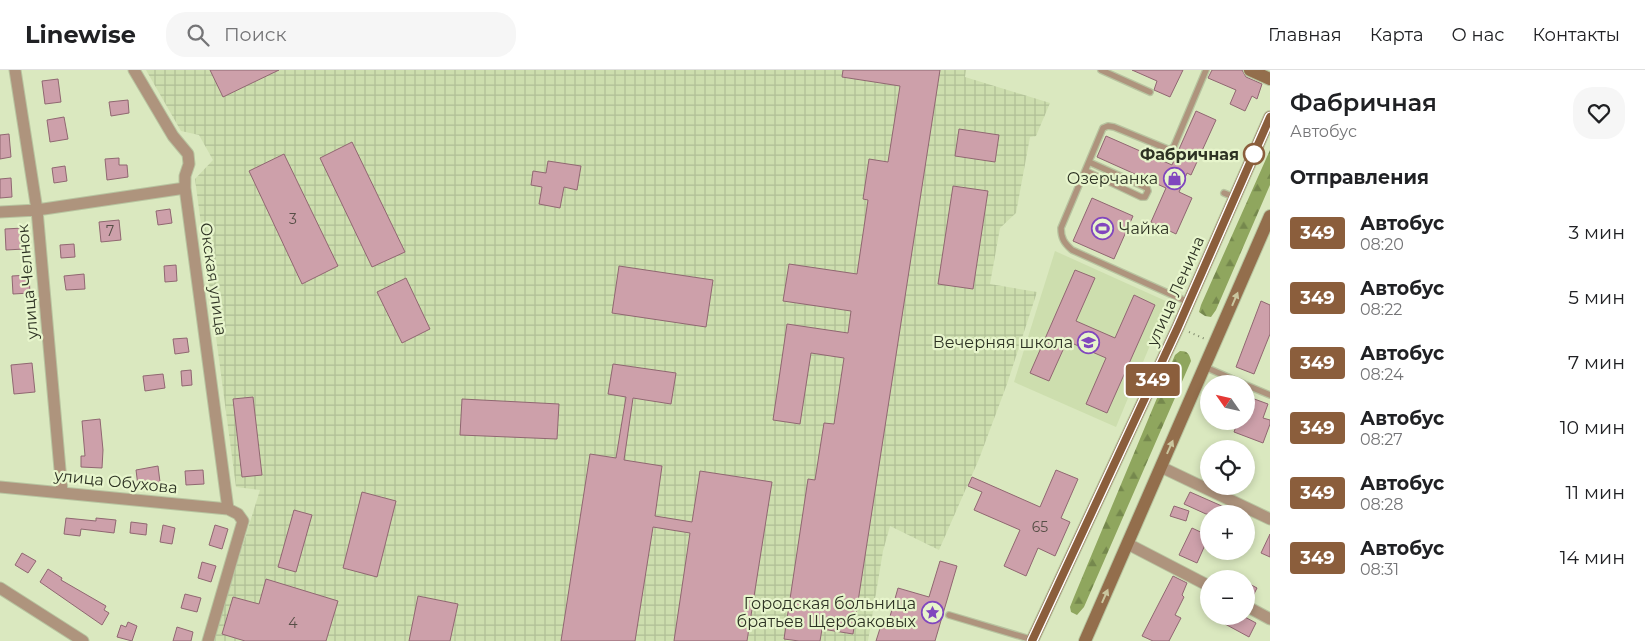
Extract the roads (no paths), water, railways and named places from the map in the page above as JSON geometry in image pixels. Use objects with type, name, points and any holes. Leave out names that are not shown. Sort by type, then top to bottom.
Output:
[{"type":"main road","points":[[1250,70],[1270,79]]},
{"type":"main road","name":"улица Ленина","points":[[1033,640],[1178,327],[1229,195],[1270,117]]},
{"type":"main road","points":[[1085,641],[1270,216]]},
{"type":"street","name":"улица Челнок","points":[[15,70],[36,210],[62,492]]},
{"type":"street","name":"Окская улица","points":[[134,70],[173,136],[188,154],[189,164],[184,176],[228,509]]},
{"type":"street","points":[[0,212],[36,210],[186,188]]},
{"type":"street","points":[[1161,467],[1270,519]]},
{"type":"street","name":"улица Обухова","points":[[0,487],[228,509]]},
{"type":"street","points":[[208,641],[243,521],[238,514],[228,509]]},
{"type":"street","points":[[1128,544],[1200,581]]},
{"type":"street","points":[[0,588],[83,641]]},
{"type":"street","points":[[1255,610],[1270,618]]},
{"type":"lane","points":[[1101,70],[1150,92]]},
{"type":"lane","points":[[1188,302],[1072,250],[1065,244],[1061,235],[1061,228],[1103,128],[1108,126],[1114,127],[1166,150],[1172,148],[1206,70]]},
{"type":"lane","points":[[1086,171],[1145,198],[1148,191],[1147,188],[1090,162]]},
{"type":"lane","points":[[1205,367],[1224,375]]},
{"type":"lane","points":[[1255,388],[1270,395]]},
{"type":"lane","points":[[949,616],[1033,640]]},
{"type":"place","name":"Фабричная","points":[[1254,154]]},
{"type":"place","name":"Озерчанка","points":[[1174,178]]},
{"type":"place","name":"Чайка","points":[[1103,228]]},
{"type":"place","name":"Вечерняя школа","points":[[1089,342]]},
{"type":"place","name":"Городская больница братьев Щербаковых","points":[[932,612]]}]
